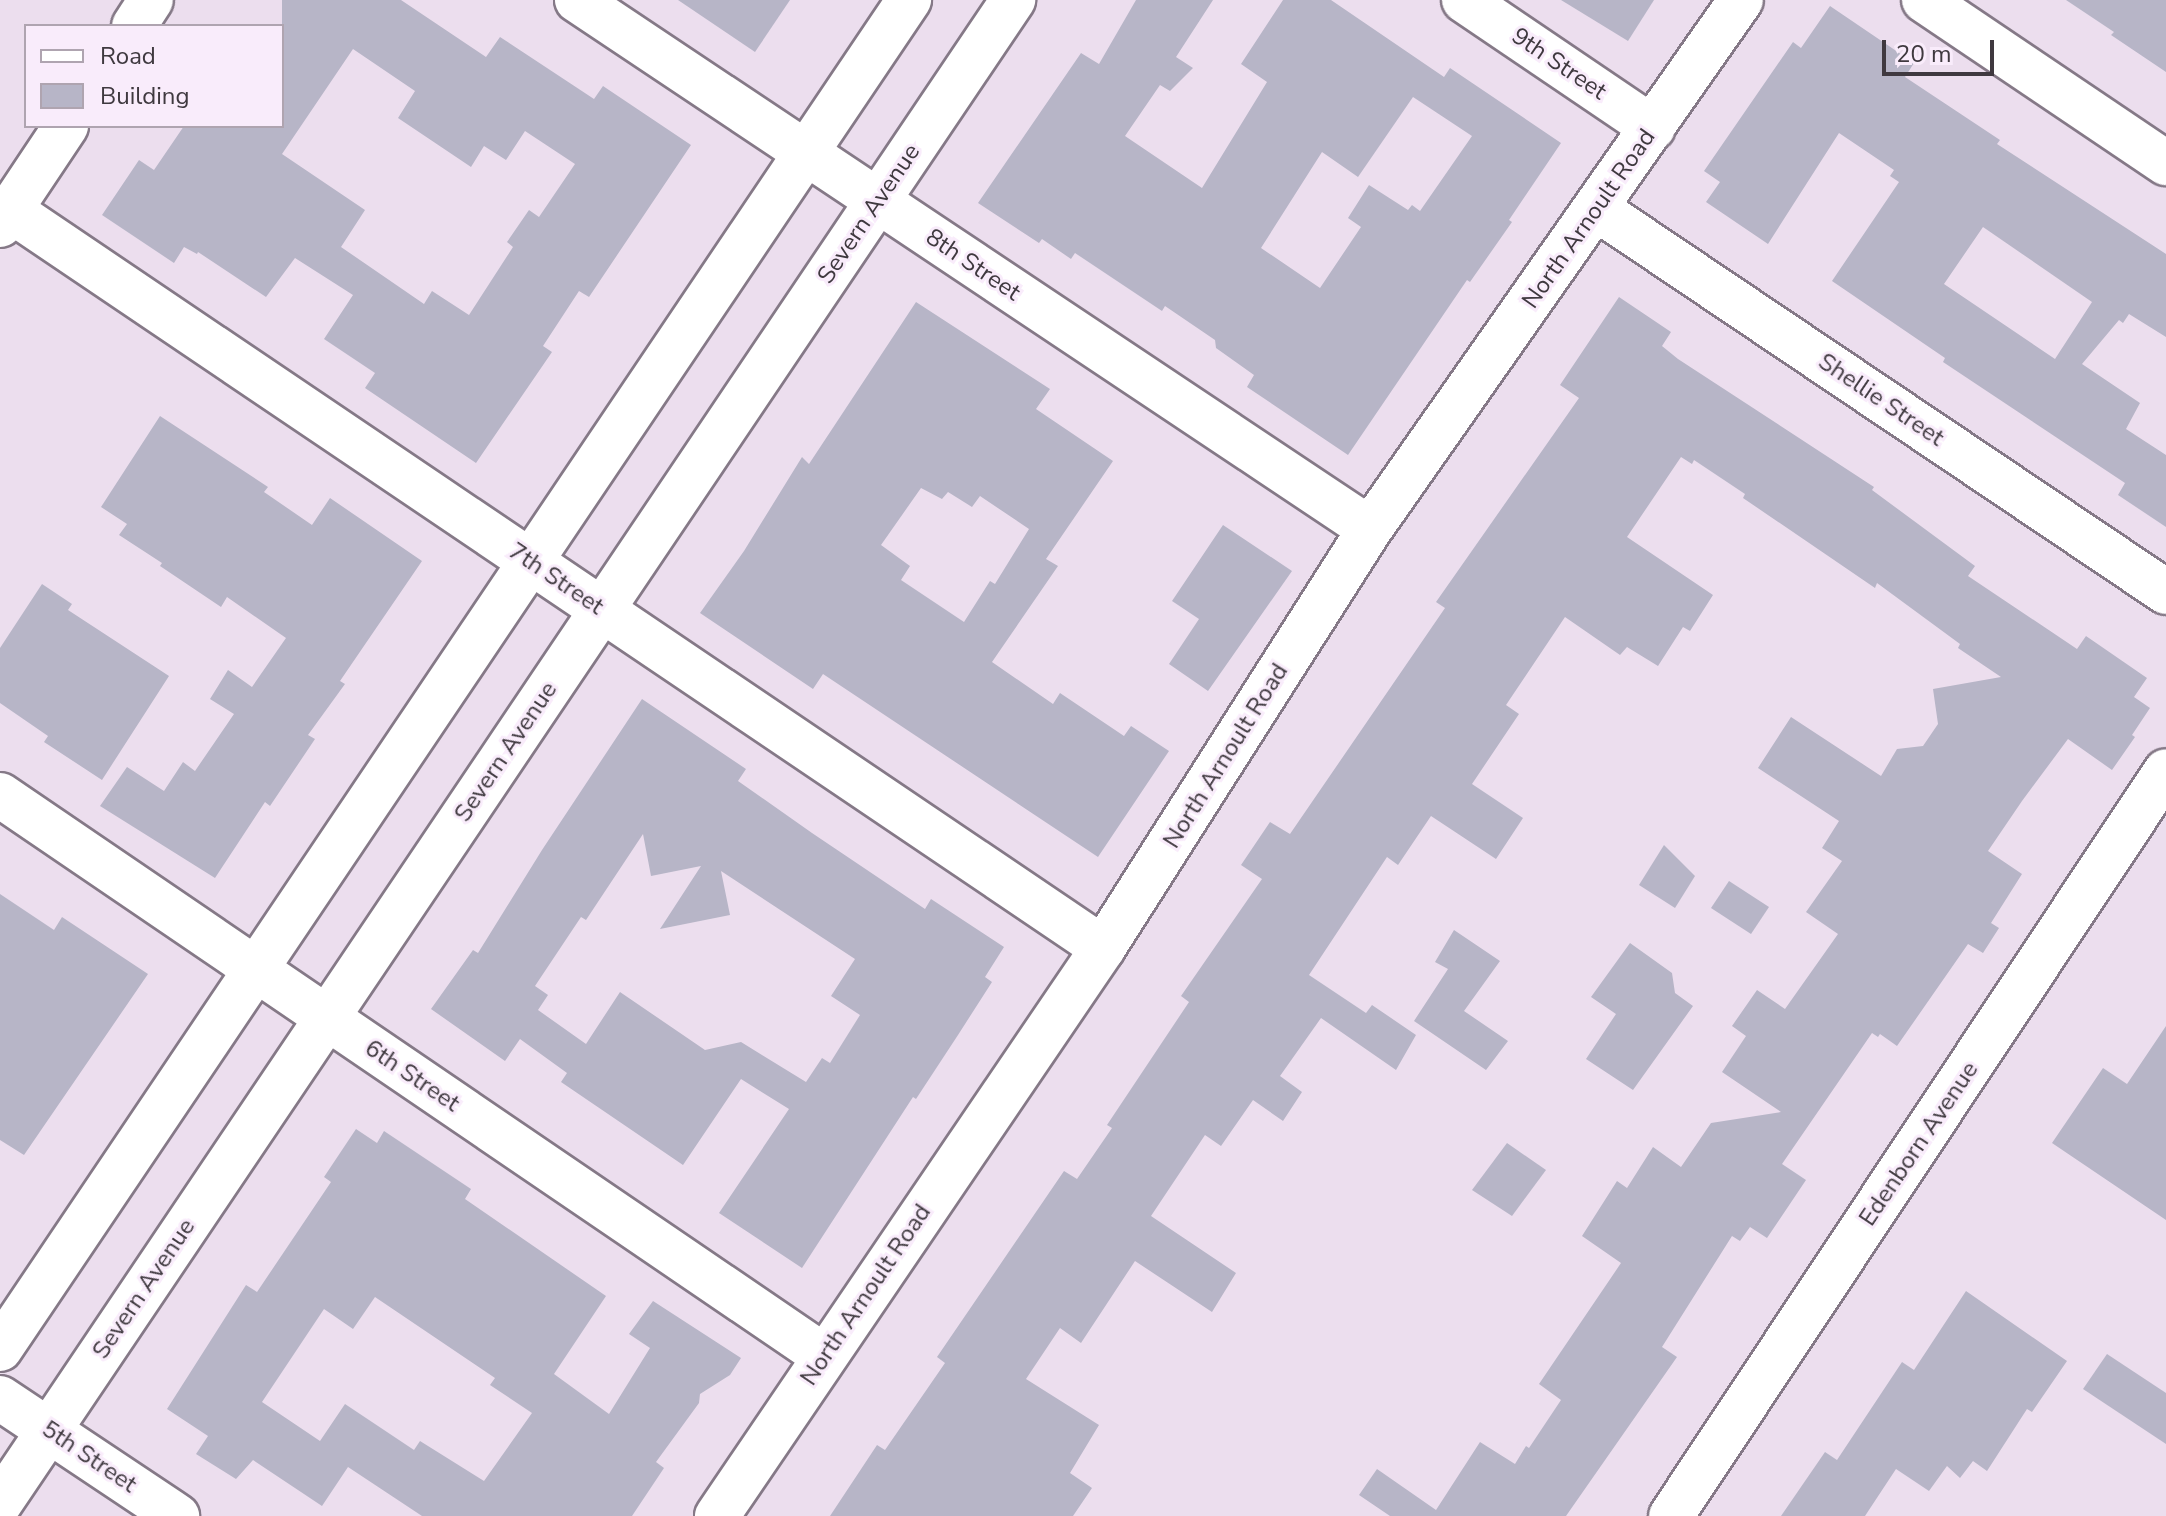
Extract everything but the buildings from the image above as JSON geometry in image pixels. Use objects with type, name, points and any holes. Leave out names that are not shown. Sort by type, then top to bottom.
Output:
[{"type":"street","points":[[135,24],[151,0]]},
{"type":"street","name":"8th Street","points":[[577,0],[1370,529]]},
{"type":"street","points":[[0,1349],[909,0]]},
{"type":"street","name":"Severn Avenue","points":[[0,1503],[1013,0]]},
{"type":"street","name":"9th Street","points":[[1464,0],[1653,128]]},
{"type":"street","name":"North Arnoult Road","points":[[717,1516],[1103,948],[1370,529],[1741,0]]},
{"type":"street","points":[[1924,0],[2166,163]]},
{"type":"street","points":[[5,217],[65,128]]},
{"type":"street","name":"Shellie Street","points":[[1597,209],[2166,592]]},
{"type":"street","name":"7th Street","points":[[5,217],[530,562],[1103,948]]},
{"type":"street","name":"Edenborn Avenue","points":[[1671,1516],[2166,771]]},
{"type":"street","name":"6th Street","points":[[0,795],[824,1356]]},
{"type":"street","name":"5th Street","points":[[0,1398],[177,1516]]}]
